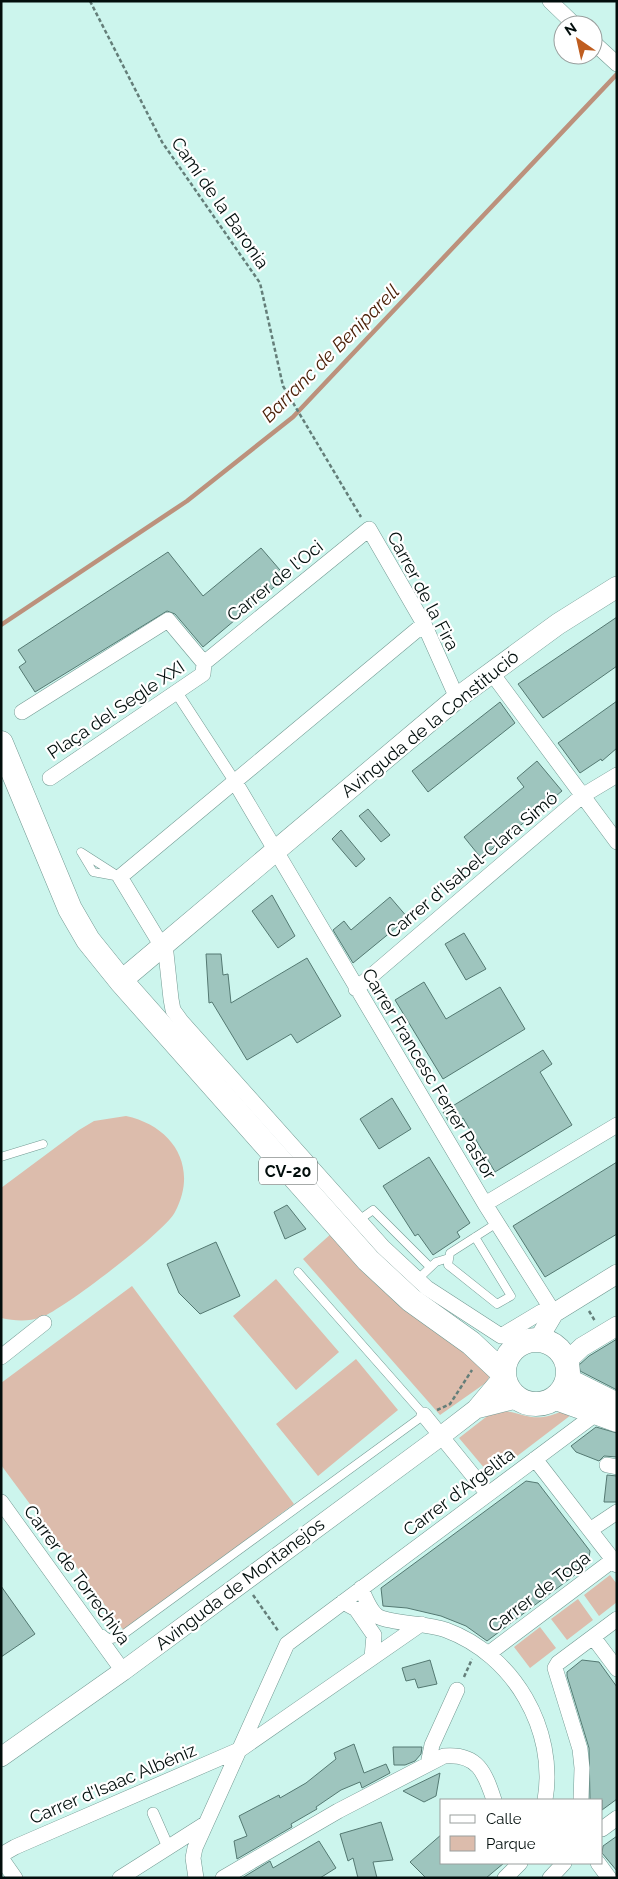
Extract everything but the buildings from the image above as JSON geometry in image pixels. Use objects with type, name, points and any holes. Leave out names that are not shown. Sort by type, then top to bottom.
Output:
[{"type":"main road","name":"Avinguda de la Constitució","points":[[121,981],[457,698],[558,624],[617,587]]},
{"type":"main road","name":"CV-20","points":[[1,743],[70,909],[88,940],[121,981],[368,1260],[411,1300],[505,1368]]},
{"type":"main road","points":[[563,1380],[547,1403],[536,1405],[516,1399],[506,1385],[505,1368],[516,1346],[527,1341],[538,1340],[556,1346],[563,1380],[610,1413]]},
{"type":"street","points":[[550,1],[565,15]]},
{"type":"street","points":[[603,52],[616,64]]},
{"type":"street","name":"Carrer de la Fira","points":[[369,529],[424,624],[457,698]]},
{"type":"street","name":"Carrer de l'Oci","points":[[204,663],[369,529]]},
{"type":"street","name":"Plaça del Segle XXI","points":[[22,712],[168,620],[204,663],[203,674],[50,778]]},
{"type":"street","points":[[424,624],[120,877],[162,945],[168,963],[173,1010],[383,1247],[418,1280],[501,1336],[541,1312],[554,1313]]},
{"type":"street","points":[[491,672],[617,842]]},
{"type":"street","points":[[177,693],[234,782],[274,852]]},
{"type":"street","name":"Carrer d'Isabel-Clara Simó","points":[[356,989],[582,796],[617,775]]},
{"type":"street","name":"Carrer Francesc Ferrer Pastor","points":[[274,852],[497,1224],[554,1313]]},
{"type":"street","points":[[485,1204],[617,1125]]},
{"type":"street","points":[[538,1340],[554,1313],[617,1274]]},
{"type":"street","points":[[1,1357],[44,1324]]},
{"type":"street","points":[[563,1380],[582,1347],[617,1326]]},
{"type":"street","name":"Avinguda de Montanejos","points":[[1,1757],[123,1671],[476,1409],[505,1368]]},
{"type":"street","name":"Avinguda de Montanejos","points":[[476,1409],[516,1399]]},
{"type":"street","name":"Carrer d'Argelita","points":[[196,1878],[193,1858],[205,1824],[241,1749],[287,1644],[535,1458],[610,1413]]},
{"type":"street","points":[[424,1415],[488,1494]]},
{"type":"street","points":[[535,1458],[615,1563]]},
{"type":"street","name":"Carrer de Torrechiva","points":[[1,1502],[123,1671]]},
{"type":"street","points":[[590,1530],[617,1512]]},
{"type":"street","name":"Carrer de Toga","points":[[483,1650],[615,1563]]},
{"type":"street","points":[[361,1588],[369,1605],[378,1616],[446,1630],[483,1650],[514,1681],[537,1719],[548,1768],[546,1799]]},
{"type":"street","points":[[343,1602],[356,1609],[374,1635],[377,1655]]},
{"type":"street","points":[[377,1655],[378,1616]]},
{"type":"street","points":[[581,1799],[583,1781],[580,1749],[555,1668],[558,1663],[617,1619]]},
{"type":"street","name":"Carrer d'Argelita","points":[[241,1749],[421,1624]]},
{"type":"street","points":[[593,1637],[617,1669]]},
{"type":"street","points":[[428,1764],[432,1745],[457,1690]]},
{"type":"street","name":"Carrer d'Isaac Albéniz","points":[[1,1857],[15,1847],[241,1749]]},
{"type":"street","points":[[224,1878],[338,1811],[444,1756],[464,1756],[482,1770],[494,1799]]},
{"type":"street","points":[[152,1812],[168,1848]]},
{"type":"street","points":[[603,1828],[617,1818]]},
{"type":"street","points":[[120,1878],[205,1824]]},
{"type":"street","points":[[1,1857],[15,1878]]},
{"type":"street","points":[[505,1878],[518,1864]]},
{"type":"street","points":[[550,1878],[563,1864]]},
{"type":"street","points":[[599,1864],[609,1878]]},
{"type":"lane","points":[[81,852],[104,867],[120,877],[93,872],[81,852]]},
{"type":"lane","points":[[1,1158],[44,1144]]},
{"type":"lane","points":[[359,1220],[373,1210],[430,1267]]},
{"type":"lane","points":[[475,1237],[511,1296],[497,1304],[448,1265],[450,1253],[475,1237],[497,1224]]},
{"type":"lane","points":[[418,1280],[436,1262],[449,1258]]},
{"type":"lane","points":[[87,1621],[109,1639],[116,1640],[424,1415],[298,1272]]},
{"type":"path","name":"Camí de la Baronia","points":[[90,1],[162,142],[260,284],[283,386],[369,529]]},
{"type":"path","points":[[244,1581],[287,1644]]},
{"type":"path","points":[[457,1690],[483,1650]]},
{"type":"green space","points":[[126,1116],[143,1121],[157,1129],[177,1151],[182,1164],[184,1179],[182,1195],[175,1212],[168,1222],[134,1252],[90,1286],[53,1311],[32,1320],[1,1318],[1,1188],[94,1121]]},
{"type":"green space","points":[[332,1233],[491,1372],[487,1382],[440,1415],[303,1259]]},
{"type":"green space","points":[[276,1279],[339,1352],[296,1390],[233,1316]]},
{"type":"green space","points":[[132,1286],[294,1504],[124,1631],[1,1465],[1,1383]]},
{"type":"green space","points":[[356,1359],[398,1410],[318,1476],[276,1424]]},
{"type":"green space","points":[[495,1410],[544,1417],[564,1410],[571,1415],[491,1476],[459,1438]]},
{"type":"green space","points":[[610,1575],[617,1584],[617,1602],[599,1616],[584,1595]]},
{"type":"green space","points":[[578,1599],[593,1620],[567,1640],[551,1619]]},
{"type":"green space","points":[[540,1627],[556,1648],[530,1668],[514,1647]]},
{"type":"waterway","name":"Barranc de Beniparell","points":[[1,625],[187,501],[293,417],[617,74]]}]
